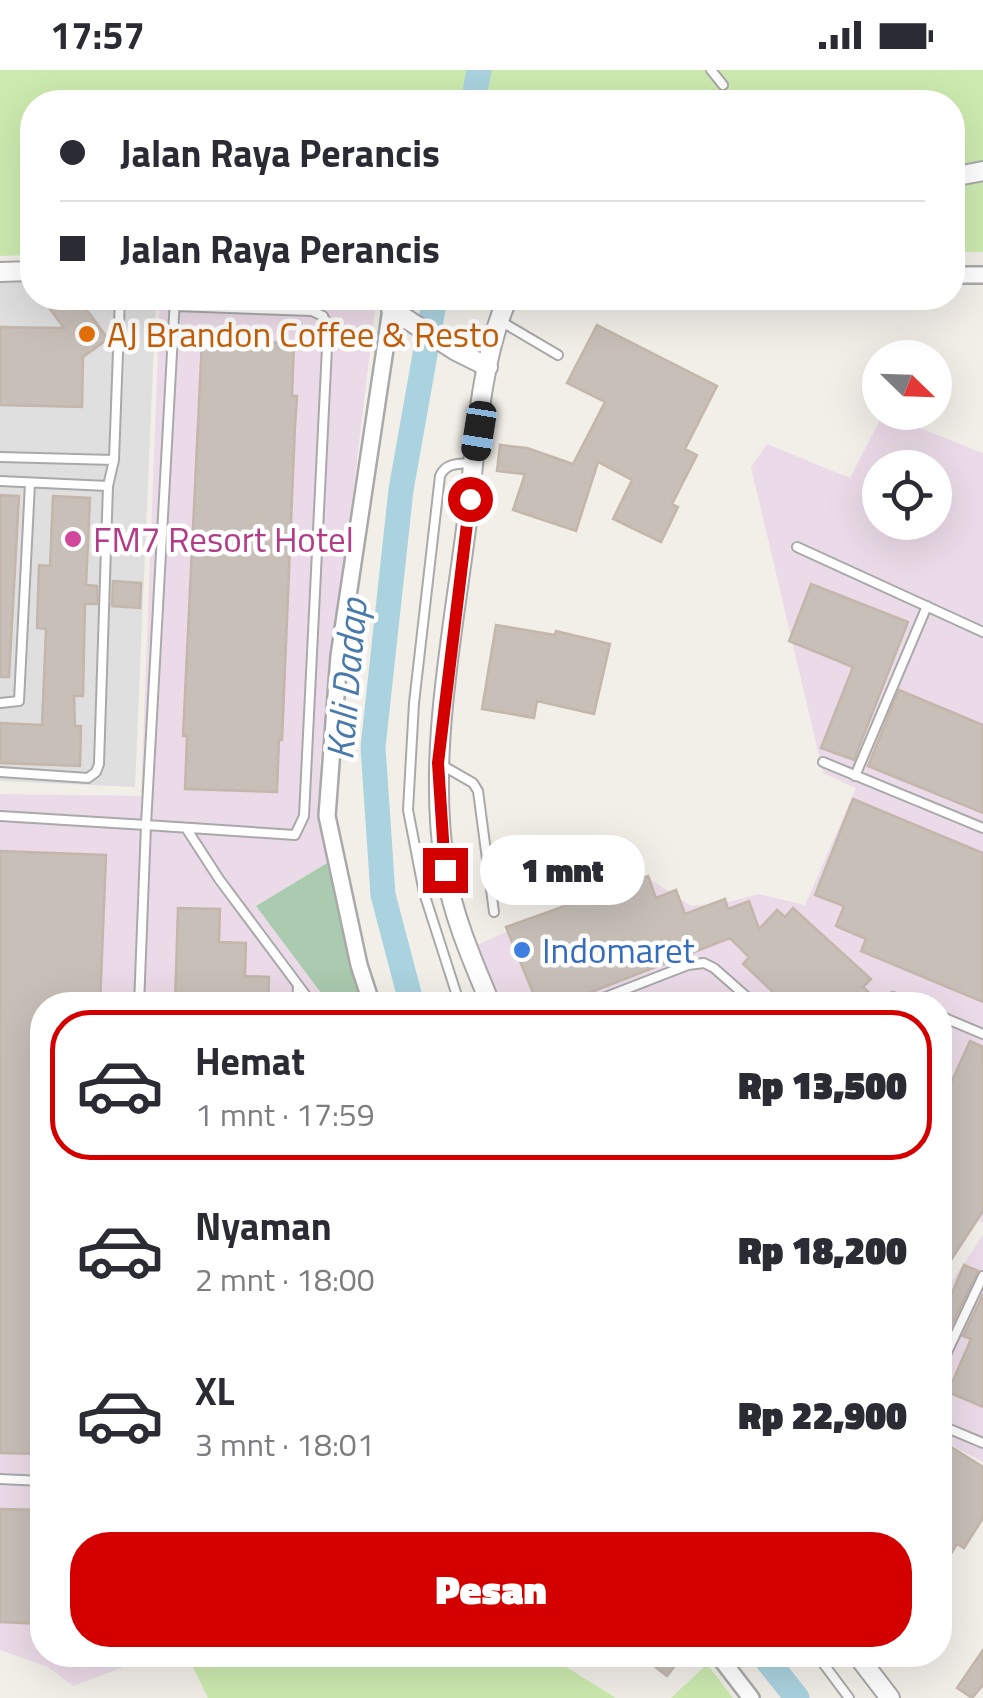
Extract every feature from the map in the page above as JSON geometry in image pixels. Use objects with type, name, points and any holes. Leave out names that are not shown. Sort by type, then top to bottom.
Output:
[{"type":"street","points":[[368,992],[327,816],[339,656],[389,310]]},
{"type":"street","points":[[397,310],[456,352],[488,368]]},
{"type":"street","points":[[486,992],[445,870],[438,763],[474,463],[488,368],[503,310]]},
{"type":"street","points":[[727,1667],[751,1698]]},
{"type":"street","points":[[866,1667],[890,1698]]},
{"type":"lane","points":[[711,70],[723,85]]},
{"type":"lane","points":[[0,772],[88,778],[96,772],[120,310]]},
{"type":"lane","points":[[140,992],[175,310]]},
{"type":"lane","points":[[0,816],[295,835],[304,816],[328,326],[323,316],[297,310]]},
{"type":"lane","points":[[499,320],[558,355]]},
{"type":"lane","points":[[0,458],[114,460]]},
{"type":"lane","points":[[456,992],[424,893],[408,810],[414,703],[440,476],[443,468],[450,465],[474,463]]},
{"type":"lane","points":[[0,481],[108,486]]},
{"type":"lane","points":[[0,704],[19,701],[30,483]]},
{"type":"lane","points":[[797,548],[983,632]]},
{"type":"lane","points":[[854,776],[927,606]]},
{"type":"lane","points":[[822,762],[983,828]]},
{"type":"lane","points":[[438,763],[473,783],[478,791],[494,912]]},
{"type":"lane","points":[[186,828],[219,879],[305,992]]},
{"type":"lane","points":[[618,992],[688,965],[704,963],[741,992]]},
{"type":"lane","points":[[297,992],[298,982]]},
{"type":"lane","points":[[952,1021],[983,1034]]},
{"type":"lane","points":[[952,1342],[983,1276]]},
{"type":"lane","points":[[952,1430],[983,1443]]},
{"type":"lane","points":[[0,1479],[30,1480]]},
{"type":"lane","points":[[826,1667],[848,1698]]},
{"type":"shaded area","name":"FM7 Resort Hotel","points":[[20,280],[20,310],[155,310],[135,787],[0,781],[0,281]]},
{"type":"shaded area","points":[[160,310],[375,310],[320,763],[327,863],[256,906],[320,992],[30,992],[30,1661],[0,1650],[0,794],[141,796]]},
{"type":"shaded area","points":[[875,430],[924,430],[983,453],[983,1223],[952,1206],[952,992],[481,992],[463,951],[641,873],[691,906],[759,894],[805,905],[856,788],[823,773],[751,467],[767,444],[850,478],[862,455],[862,540],[952,540],[952,450],[864,450]]},
{"type":"shaded area","points":[[983,1235],[983,1462],[952,1445],[952,1281]]},
{"type":"shaded area","points":[[48,1667],[124,1667],[73,1686]]},
{"type":"green space","points":[[0,70],[983,70],[983,252],[965,252],[965,90],[20,90],[20,255],[0,256]]},
{"type":"green space","points":[[327,863],[359,992],[320,992],[256,906]]},
{"type":"green space","points":[[193,1667],[566,1667],[616,1698],[208,1698]]},
{"type":"green space","points":[[704,1667],[709,1667],[733,1698],[671,1698]]},
{"type":"building","points":[[51,310],[87,310],[108,339],[83,357],[82,407],[0,405],[0,327],[64,328]]},
{"type":"building","points":[[597,325],[717,386],[685,449],[697,455],[672,504],[678,507],[661,542],[613,519],[632,480],[598,462],[576,531],[513,510],[525,474],[497,471],[500,445],[527,448],[573,464],[605,402],[567,383]]},
{"type":"building","points":[[202,340],[294,343],[292,396],[297,396],[277,792],[185,789],[187,736],[183,736]]},
{"type":"building","points":[[0,495],[19,496],[9,677],[0,677]]},
{"type":"building","points":[[53,496],[90,498],[86,585],[97,586],[97,604],[85,604],[83,696],[74,696],[75,726],[81,726],[80,766],[0,763],[0,723],[42,725],[46,629],[37,628],[39,565],[50,566]]},
{"type":"building","points":[[113,581],[141,583],[140,608],[112,606]]},
{"type":"building","points":[[811,584],[908,622],[854,760],[821,748],[853,667],[789,641]]},
{"type":"building","points":[[496,625],[555,635],[556,631],[610,644],[594,714],[537,701],[534,718],[482,709]]},
{"type":"building","points":[[899,690],[983,725],[983,813],[868,766]]},
{"type":"building","points":[[853,799],[983,853],[983,1002],[861,951],[866,939],[836,926],[844,906],[815,895]]},
{"type":"building","points":[[0,851],[106,855],[101,992],[30,992],[30,1454],[0,1453]]},
{"type":"building","points":[[648,876],[656,898],[676,890],[685,914],[725,899],[728,909],[749,901],[759,929],[777,910],[785,917],[793,908],[871,979],[863,987],[868,992],[773,992],[743,964],[749,957],[730,938],[591,992],[533,992],[506,927]]},
{"type":"building","points":[[178,908],[220,909],[219,942],[246,943],[245,976],[269,977],[268,992],[175,992]]},
{"type":"building","points":[[970,1041],[983,1047],[983,1211],[952,1259],[952,1081]]},
{"type":"building","points":[[964,1265],[978,1271],[952,1324],[952,1293]]},
{"type":"building","points":[[983,1294],[983,1407],[952,1394],[952,1383],[971,1339],[963,1336]]},
{"type":"building","points":[[952,1448],[983,1467],[983,1518],[964,1548],[957,1544],[952,1552]]},
{"type":"building","points":[[0,1509],[30,1510],[30,1623],[0,1622]]},
{"type":"building","points":[[983,1650],[983,1685],[972,1698],[957,1688]]},
{"type":"building","points":[[655,1667],[674,1667],[667,1676]]},
{"type":"waterway","name":"Kali Dadap","points":[[475,90],[479,70]]},
{"type":"waterway","name":"Kali Dadap","points":[[409,992],[383,895],[373,747],[401,490],[433,310]]},
{"type":"waterway","name":"Kali Dadap","points":[[772,1667],[797,1698]]},
{"type":"place","name":"AJ Brandon Coffee & Resto","points":[[87,334]]},
{"type":"place","name":"FM7 Resort Hotel","points":[[73,539]]},
{"type":"place","name":"Indomaret","points":[[522,950]]},
{"type":"route","points":[[445,870],[438,763],[470,499]]}]
